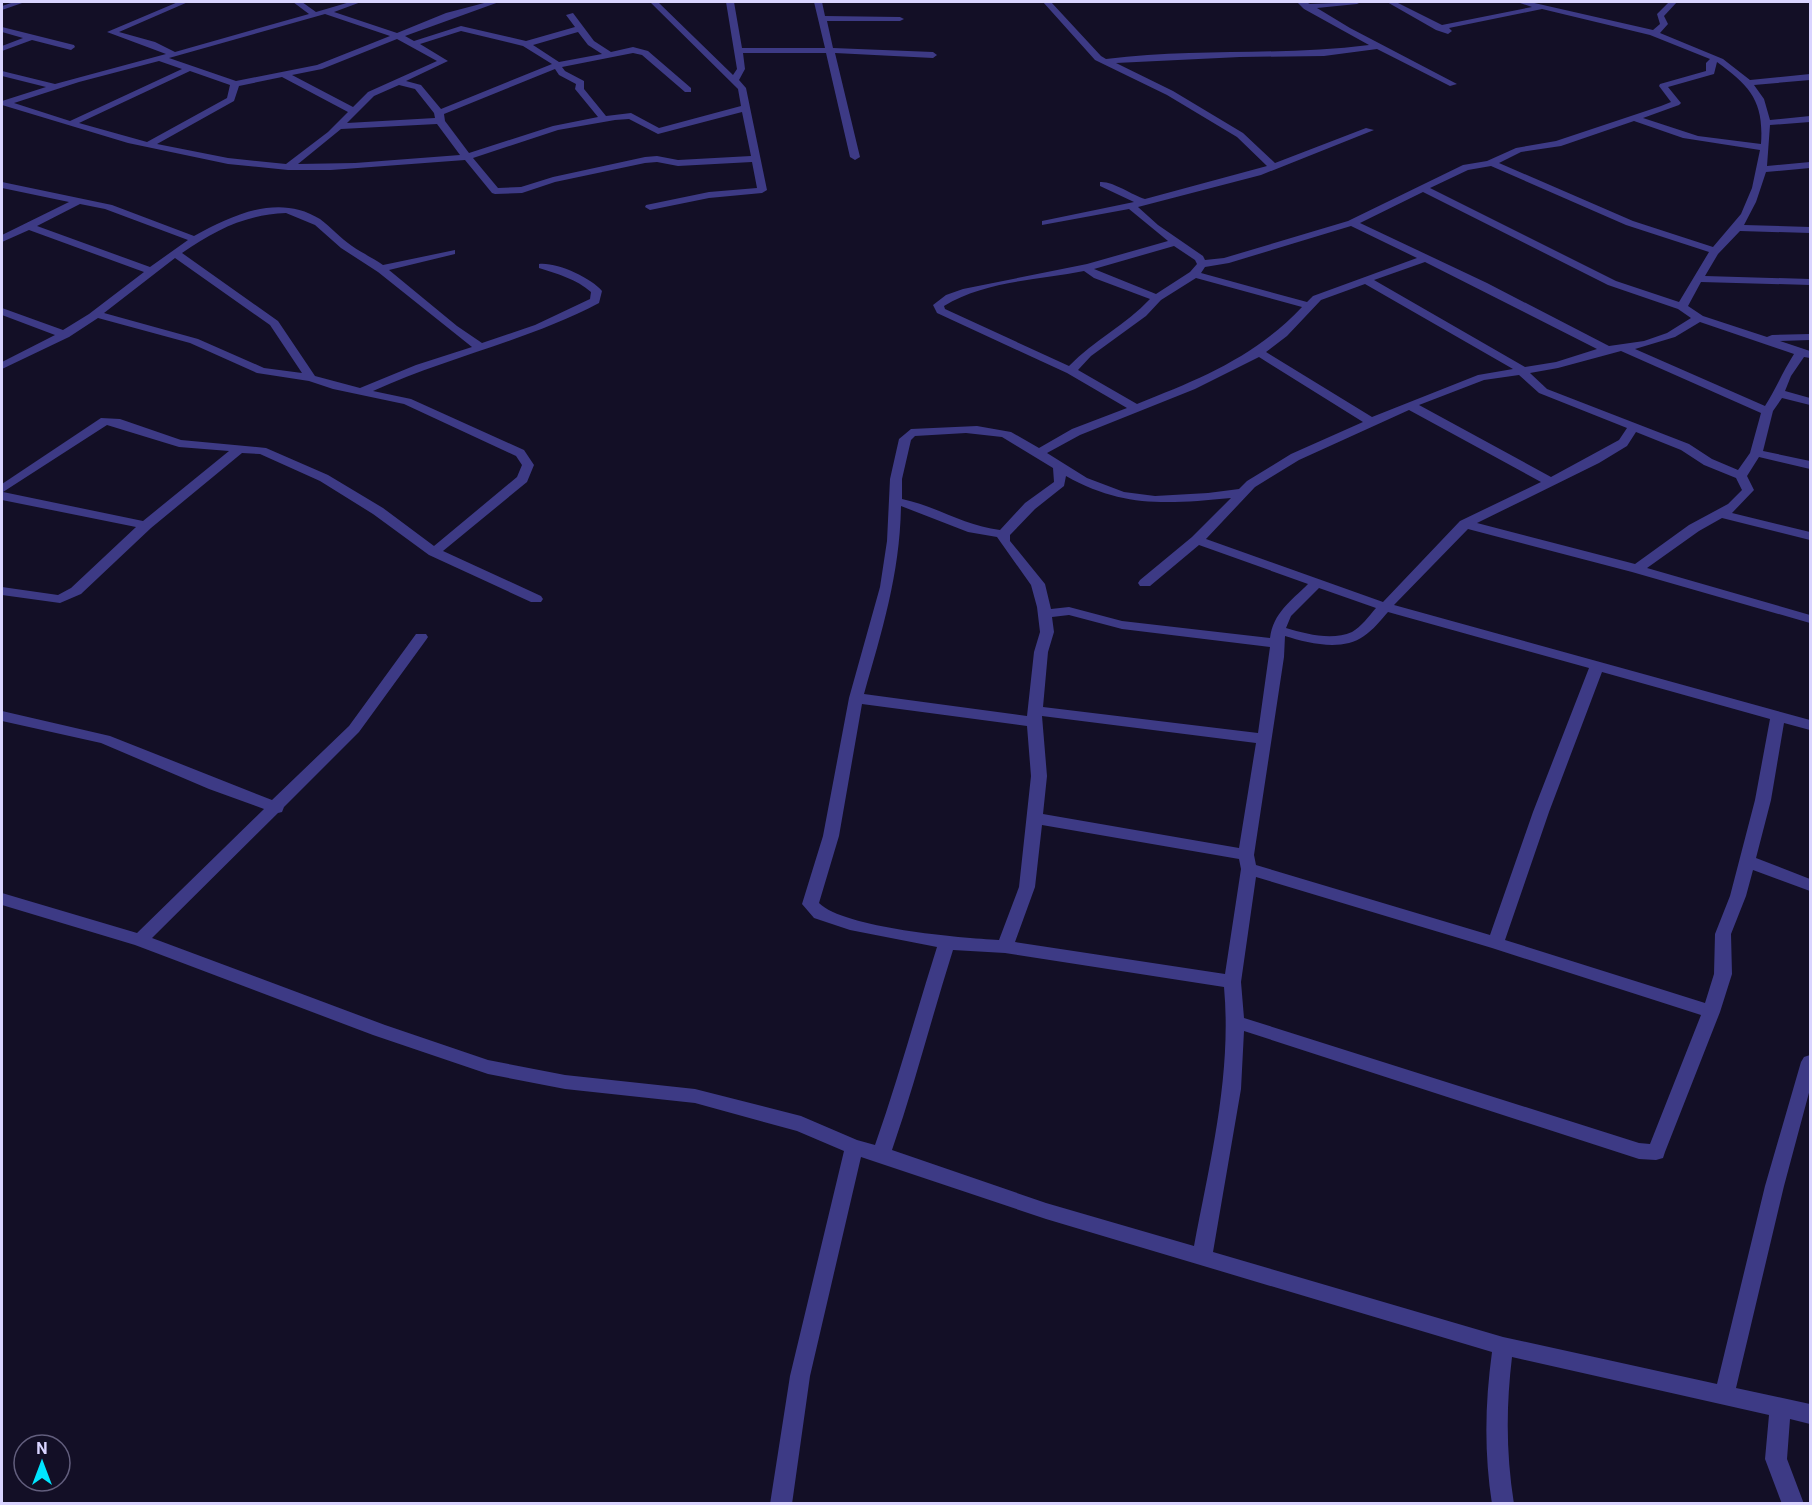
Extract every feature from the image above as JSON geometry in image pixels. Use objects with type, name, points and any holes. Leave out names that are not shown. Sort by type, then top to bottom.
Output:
[{"type":"street","points":[[2,8],[21,2]]},
{"type":"street","points":[[173,54],[152,44],[111,32],[176,2]]},
{"type":"street","points":[[288,167],[341,126],[371,94],[444,61],[399,36],[318,13],[297,2]]},
{"type":"street","points":[[3,103],[173,54],[276,28],[357,2]]},
{"type":"street","points":[[159,58],[235,84],[340,60],[449,15],[495,2]]},
{"type":"street","points":[[650,207],[709,195],[762,190],[745,108],[745,96],[735,79],[687,37],[654,2]]},
{"type":"street","points":[[730,2],[741,69],[735,79]]},
{"type":"street","points":[[818,2],[855,157]]},
{"type":"street","points":[[1047,2],[1098,58],[1170,93],[1240,135],[1273,167]]},
{"type":"street","points":[[1304,4],[1357,2]]},
{"type":"street","points":[[1391,2],[1439,28],[1457,33]]},
{"type":"street","points":[[1521,2],[1546,6],[1679,41],[1715,59],[1749,83],[1760,98],[1765,123],[1762,169],[1746,216],[1715,251],[1682,308]]},
{"type":"street","points":[[1654,34],[1664,24],[1660,16],[1673,2]]},
{"type":"street","points":[[1304,4],[1453,84]]},
{"type":"street","points":[[413,44],[461,28],[474,19],[483,5]]},
{"type":"street","points":[[1439,28],[1546,6]]},
{"type":"street","points":[[570,15],[591,43],[608,54]]},
{"type":"street","points":[[823,18],[900,19]]},
{"type":"street","points":[[461,28],[526,44],[558,65]]},
{"type":"street","points":[[526,44],[579,29]]},
{"type":"street","points":[[2,30],[71,47]]},
{"type":"street","points":[[2,49],[30,38]]},
{"type":"street","points":[[1107,61],[1240,54],[1324,53],[1380,46]]},
{"type":"street","points":[[341,126],[439,117],[558,65],[633,50],[645,52],[688,90]]},
{"type":"street","points":[[738,51],[831,51],[933,55]]},
{"type":"street","points":[[1071,371],[1087,354],[1142,314],[1157,298],[1194,274],[1202,264],[1226,261],[1352,223],[1466,167],[1492,163],[1519,150],[1558,144],[1637,119],[1676,103],[1663,86],[1711,72],[1710,63],[1715,59]]},
{"type":"street","points":[[558,65],[557,69],[562,73],[581,83],[579,89],[604,119]]},
{"type":"street","points":[[70,124],[188,69]]},
{"type":"street","points":[[2,73],[57,86]]},
{"type":"street","points":[[283,74],[354,111]]},
{"type":"street","points":[[1749,83],[1810,77]]},
{"type":"street","points":[[398,82],[418,87],[467,157],[495,191],[510,192],[645,160],[657,159],[678,163],[755,159]]},
{"type":"street","points":[[149,145],[231,99],[235,84]]},
{"type":"street","points":[[3,103],[149,145],[221,161],[288,167],[392,163],[467,157],[556,128],[604,119],[631,116],[658,131],[745,108]]},
{"type":"street","points":[[1637,119],[1665,131],[1704,142],[1763,147]]},
{"type":"street","points":[[1765,123],[1810,119]]},
{"type":"street","points":[[1046,223],[1131,206],[1273,167],[1369,130]]},
{"type":"street","points":[[1492,163],[1628,224],[1662,237],[1715,251]]},
{"type":"street","points":[[1762,169],[1810,165]]},
{"type":"street","points":[[1102,184],[1127,197],[1144,202]]},
{"type":"street","points":[[2,185],[108,207],[197,240]]},
{"type":"street","points":[[1424,189],[1612,283],[1682,308],[1699,318],[1806,354],[1785,376],[1779,393],[1767,411],[1756,453],[1741,476]]},
{"type":"street","points":[[2,239],[81,200]]},
{"type":"street","points":[[1131,206],[1199,258],[1202,264]]},
{"type":"street","points":[[2,366],[65,335],[174,254],[222,225],[260,212],[280,209],[313,219],[346,246],[380,269],[445,325],[480,347]]},
{"type":"street","points":[[1352,223],[1483,285],[1607,350]]},
{"type":"street","points":[[29,226],[152,271]]},
{"type":"street","points":[[1737,228],[1810,230]]},
{"type":"street","points":[[1135,408],[1071,371],[941,311],[938,305],[953,296],[1054,272],[1086,267],[1176,242]]},
{"type":"street","points":[[380,269],[451,252]]},
{"type":"street","points":[[174,254],[274,323],[311,378]]},
{"type":"street","points":[[1040,452],[1076,432],[1191,387],[1259,352],[1283,334],[1317,298],[1425,258]]},
{"type":"street","points":[[363,391],[400,372],[508,340],[595,301],[597,291],[591,286],[568,273],[543,266]]},
{"type":"street","points":[[1086,267],[1098,276],[1157,298]]},
{"type":"street","points":[[1194,274],[1310,306]]},
{"type":"street","points":[[1365,279],[1435,322],[1469,336],[1521,370],[1544,391],[1685,447],[1708,462],[1741,476],[1748,490],[1722,514],[1707,519],[1637,569]]},
{"type":"street","points":[[1699,279],[1810,282]]},
{"type":"street","points":[[2,311],[65,335]]},
{"type":"street","points":[[96,314],[194,341],[261,371],[311,378],[333,386],[421,406],[520,453],[528,465],[523,479],[434,552]]},
{"type":"street","points":[[1145,583],[1197,540],[1241,493],[1295,457],[1409,405],[1482,377],[1558,365],[1607,350],[1625,349],[1671,335],[1699,318]]},
{"type":"street","points":[[1762,338],[1810,337]]},
{"type":"street","points":[[1625,349],[1767,411]]},
{"type":"street","points":[[1259,352],[1373,423]]},
{"type":"street","points":[[1779,393],[1810,402]]},
{"type":"street","points":[[1409,405],[1549,481]]},
{"type":"street","points":[[2,489],[105,422],[116,422],[179,442],[262,451],[324,478],[378,511],[434,552],[536,599]]},
{"type":"street","points":[[1045,614],[1069,610],[1122,625],[1277,636],[1315,641],[1350,638],[1359,634],[1465,524],[1608,453],[1623,443],[1633,428]]},
{"type":"street","points":[[1232,982],[1005,946],[947,943],[856,927],[820,914],[810,904],[831,836],[856,698],[887,586],[894,541],[895,501],[905,439],[911,433],[951,430],[999,432],[1040,452],[1059,467],[1099,487],[1139,498],[1181,498],[1241,493]]},
{"type":"street","points":[[2,591],[60,599],[76,591],[146,525],[239,449]]},
{"type":"street","points":[[1756,453],[1810,465]]},
{"type":"street","points":[[895,501],[920,507],[963,528],[981,533],[1003,534],[1030,506],[1060,483],[1059,467]]},
{"type":"street","points":[[1054,488],[1099,487]]},
{"type":"street","points":[[2,496],[146,525]]},
{"type":"street","points":[[1722,514],[1810,536]]},
{"type":"street","points":[[1465,524],[1637,569],[1810,619]]},
{"type":"street","points":[[1003,534],[1004,541],[1038,584],[1047,632],[1041,652],[1035,717],[1039,776],[1027,887],[1005,946]]},
{"type":"street","points":[[1197,540],[1385,607],[1731,702],[1777,718],[1810,725]]},
{"type":"street","points":[[1202,1256],[1232,1089],[1236,1022],[1232,982],[1277,657],[1277,636],[1283,614],[1316,584]]},
{"type":"street","points":[[140,940],[277,808],[354,729],[421,638]]},
{"type":"street","points":[[1496,943],[1541,812],[1597,667]]},
{"type":"street","points":[[856,698],[1264,739]]},
{"type":"street","points":[[2,716],[105,739],[214,785],[277,808]]},
{"type":"street","points":[[1236,1022],[1639,1151],[1656,1152],[1711,1012],[1723,974],[1723,934],[1738,896],[1763,800],[1777,718]]},
{"type":"street","points":[[1033,818],[1248,862],[1711,1012]]},
{"type":"street","points":[[1746,861],[1810,885]]},
{"type":"street","points":[[2,899],[140,940],[379,1030],[488,1067],[565,1082],[695,1096],[801,1124],[854,1148],[881,1154],[1046,1211],[1503,1346],[1810,1414]]},
{"type":"street","points":[[881,1154],[908,1078],[919,1030],[947,943]]},
{"type":"street","points":[[1724,1396],[1759,1258],[1764,1219],[1780,1157],[1810,1062]]},
{"type":"street","points":[[781,1503],[800,1376],[854,1148]]},
{"type":"street","points":[[1503,1346],[1494,1431],[1495,1461],[1503,1503]]},
{"type":"street","points":[[1780,1408],[1776,1459],[1793,1503]]}]
